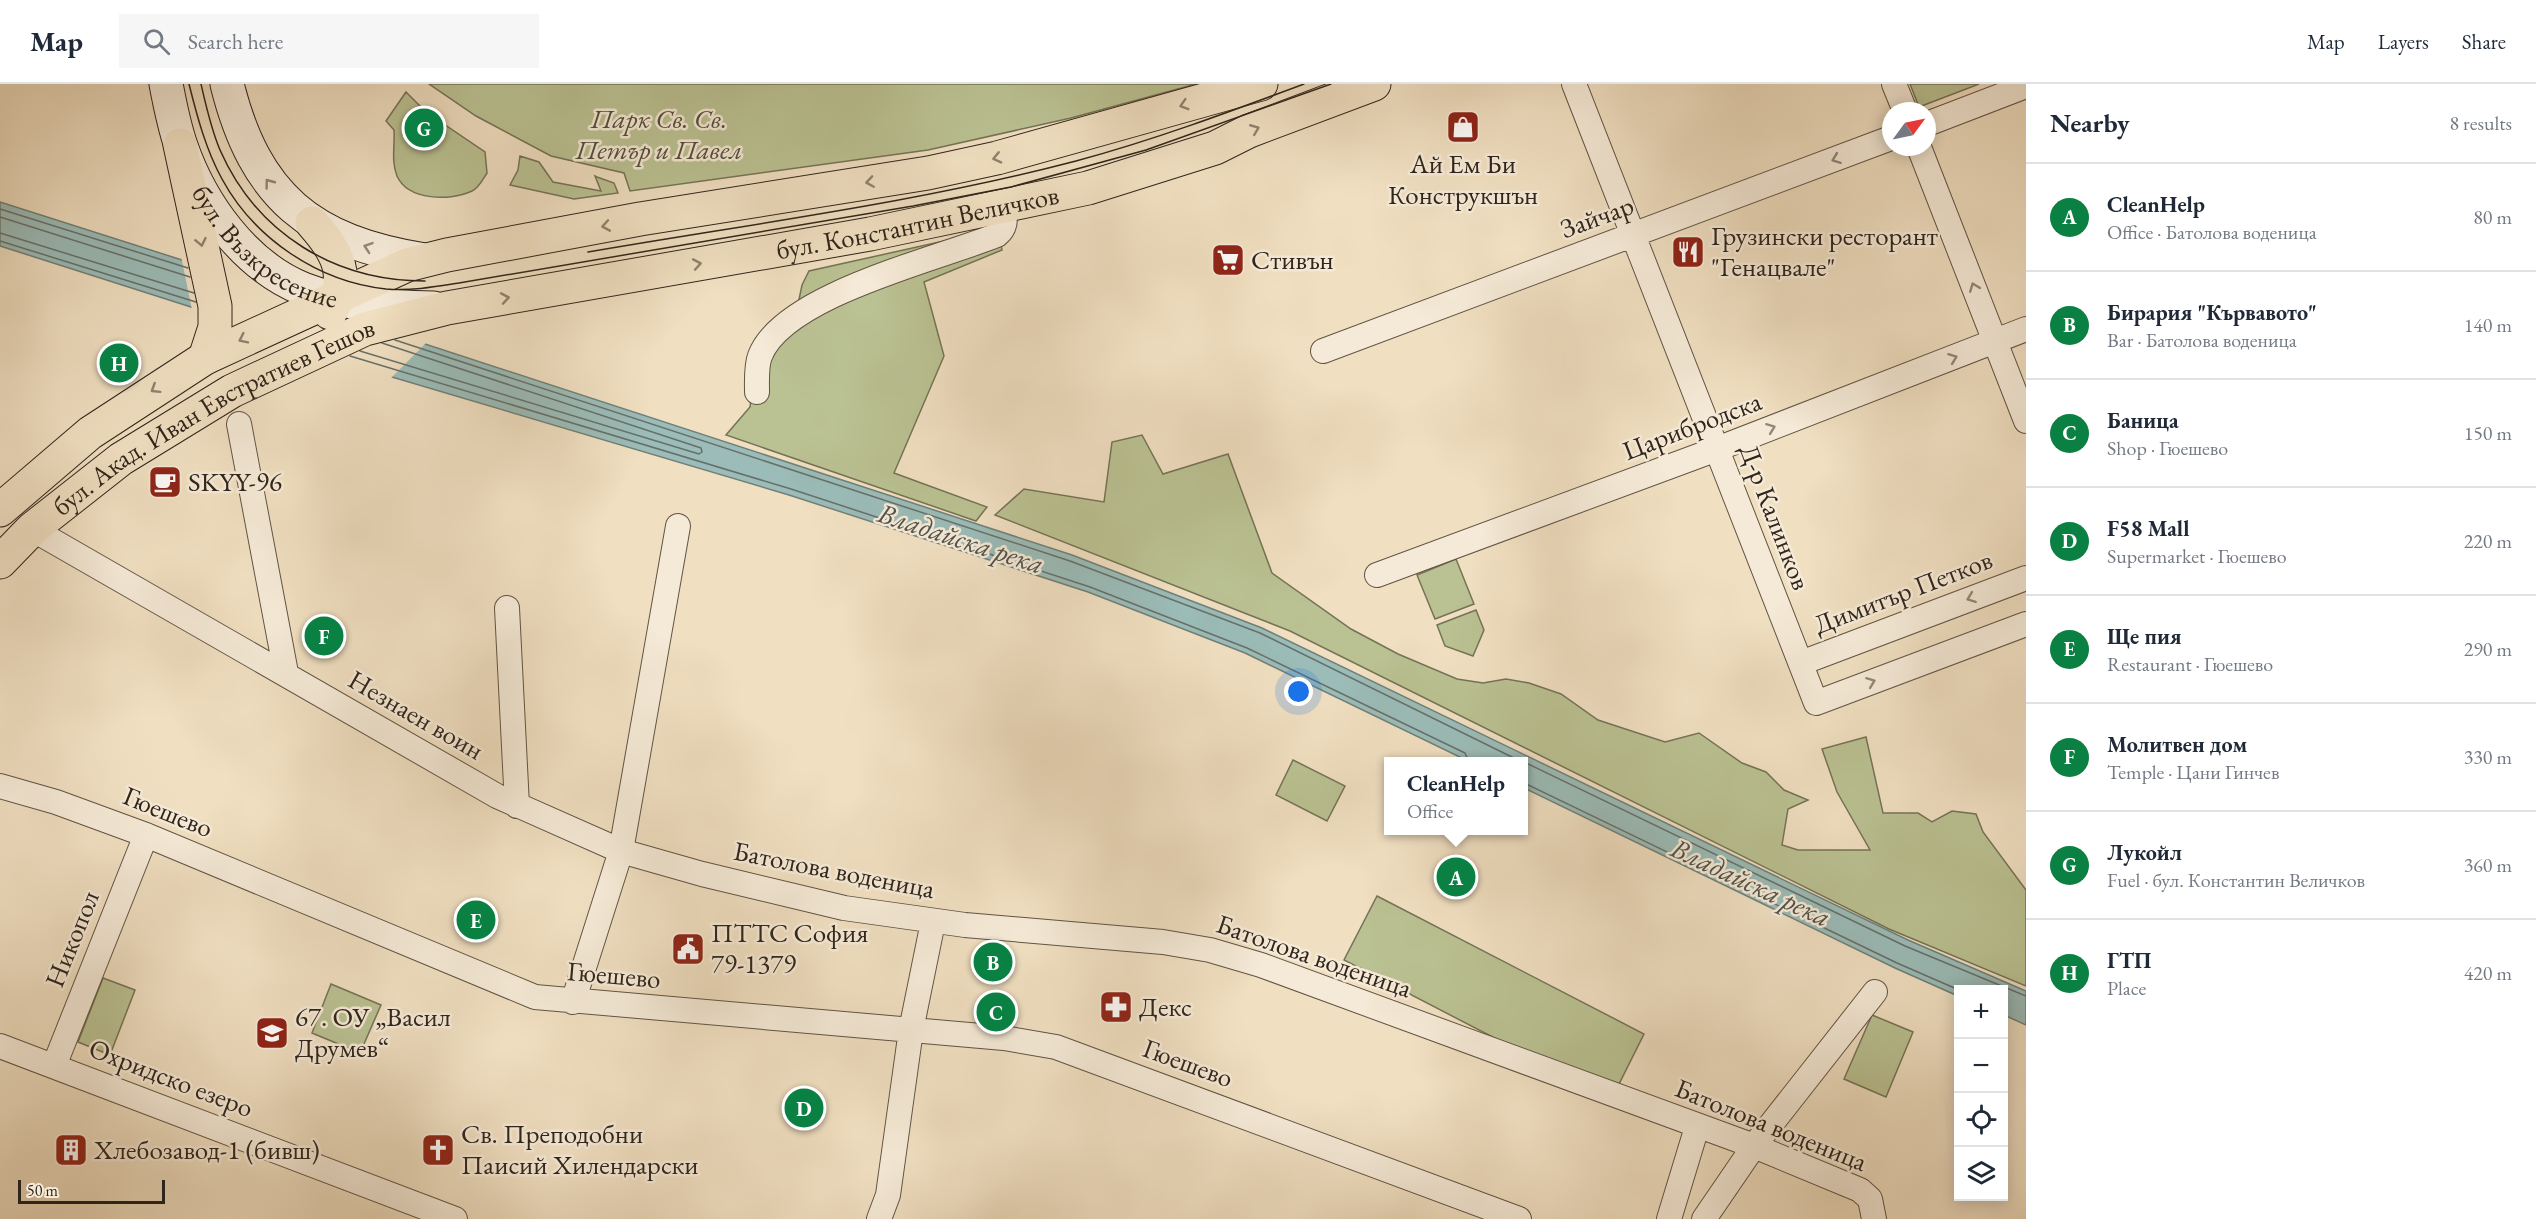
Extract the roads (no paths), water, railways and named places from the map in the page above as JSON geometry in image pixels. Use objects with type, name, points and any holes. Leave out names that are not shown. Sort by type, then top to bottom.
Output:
[{"type":"main road","name":"бул. Възкресение","points":[[165,84],[180,145],[205,198],[242,246],[282,278],[302,289],[336,297],[380,305],[447,308]]},
{"type":"main road","name":"бул. Възкресение","points":[[226,84],[239,129],[260,169],[284,200],[312,223],[374,249],[425,260]]},
{"type":"main road","name":"бул. Константин Величков","points":[[425,260],[640,219],[928,173],[997,158],[1261,84]]},
{"type":"main road","name":"бул. Константин Величков","points":[[447,308],[1125,187],[1249,131],[1374,84]]},
{"type":"main road","points":[[180,145],[215,306],[215,327],[205,358]]},
{"type":"main road","points":[[275,370],[313,335],[332,310],[336,297],[342,273],[333,251],[312,223]]},
{"type":"main road","name":"бул. Акад. Иван Евстратиев Гешов","points":[[1,508],[90,433],[205,358],[393,271],[425,260]]},
{"type":"main road","name":"бул. Акад. Иван Евстратиев Гешов","points":[[0,562],[32,529],[121,459],[195,412],[275,370],[365,329],[447,308]]},
{"type":"street","name":"Д-р Калинков","points":[[1574,84],[1816,703],[2026,624]]},
{"type":"street","points":[[1894,84],[1901,102]]},
{"type":"street","points":[[1936,121],[2026,86]]},
{"type":"street","name":"Зайчар","points":[[1323,351],[1882,141]]},
{"type":"street","points":[[1923,156],[2026,421]]},
{"type":"street","points":[[757,392],[759,357],[766,344],[789,320],[823,300],[997,235],[1003,230],[1005,222],[1004,207]]},
{"type":"street","name":"Царибродска","points":[[1377,575],[1716,449],[2026,329]]},
{"type":"street","points":[[239,424],[286,674]]},
{"type":"street","points":[[573,1002],[621,850],[678,526]]},
{"type":"street","name":"Незнаен воин","points":[[32,529],[517,806],[621,850]]},
{"type":"street","name":"Димитър Петков","points":[[1800,663],[2026,578]]},
{"type":"street","points":[[507,608],[517,806]]},
{"type":"street","name":"Гюешево","points":[[0,786],[56,802],[146,835],[535,997],[1004,1038],[1056,1047],[1519,1219]]},
{"type":"street","name":"Никопол","points":[[54,1066],[146,835]]},
{"type":"street","name":"Батолова воденица","points":[[621,850],[824,904],[933,922],[1163,942],[1210,950],[1261,965],[1697,1127],[1754,1146],[1860,1190],[1870,1199],[1874,1219]]},
{"type":"street","points":[[879,1219],[888,1195],[911,1030],[933,922]]},
{"type":"street","points":[[1704,1219],[1754,1146],[1875,993]]},
{"type":"street","name":"Охридско езеро","points":[[0,1046],[455,1219]]},
{"type":"street","points":[[1669,1219],[1697,1127]]},
{"type":"water","name":"Владайска река","points":[[0,202],[182,260],[425,344],[1072,555],[1262,628],[1908,940],[2026,991],[2026,1025],[2008,1017],[2008,985],[1954,985],[1954,994],[1895,968],[1528,790],[1528,757],[1460,757],[1245,653],[1088,592],[789,495],[392,377],[191,307],[0,246]]},
{"type":"tram line","points":[[189,84],[202,133],[216,168],[235,200],[252,220],[270,238],[313,267],[361,285],[386,289],[422,288],[459,283],[913,206],[1011,187],[1146,150],[1331,84]]},
{"type":"tram line","points":[[201,84],[220,150],[236,180],[255,206],[277,228],[303,247],[330,262],[392,279],[425,281]]},
{"type":"tram line","points":[[588,252],[833,212],[1016,176],[1134,144],[1304,84]]},
{"type":"place","name":"Ай Ем Би Конструкшън","points":[[1463,127]]},
{"type":"place","name":"Лукойл","points":[[424,128]]},
{"type":"place","name":"Грузински ресторант \"Генацвале\"","points":[[1688,252]]},
{"type":"place","name":"Стивън","points":[[1228,260]]},
{"type":"place","name":"ГТП","points":[[119,363]]},
{"type":"place","name":"SKYY-96","points":[[165,482]]},
{"type":"place","name":"Молитвен дом","points":[[324,636]]},
{"type":"place","name":"CleanHelp","points":[[1456,877]]},
{"type":"place","name":"Ще пия","points":[[476,920]]},
{"type":"place","name":"ПТТС София 79-1379","points":[[688,949]]},
{"type":"place","name":"Бирария \"Кървавото\"","points":[[993,962]]},
{"type":"place","name":"Декс","points":[[1116,1007]]},
{"type":"place","name":"Баница","points":[[996,1012]]},
{"type":"place","name":"67. ОУ „Васил Друмев“","points":[[272,1033]]},
{"type":"place","name":"F58 Mall","points":[[804,1108]]},
{"type":"place","name":"Хлебозавод-1 (бивш)","points":[[71,1150]]},
{"type":"place","name":"Св. Преподобни Паисий Хилендарски","points":[[438,1150]]},
{"type":"park label","name":"Парк Св. Св. Петър и Павел","points":[[659,134]]}]
